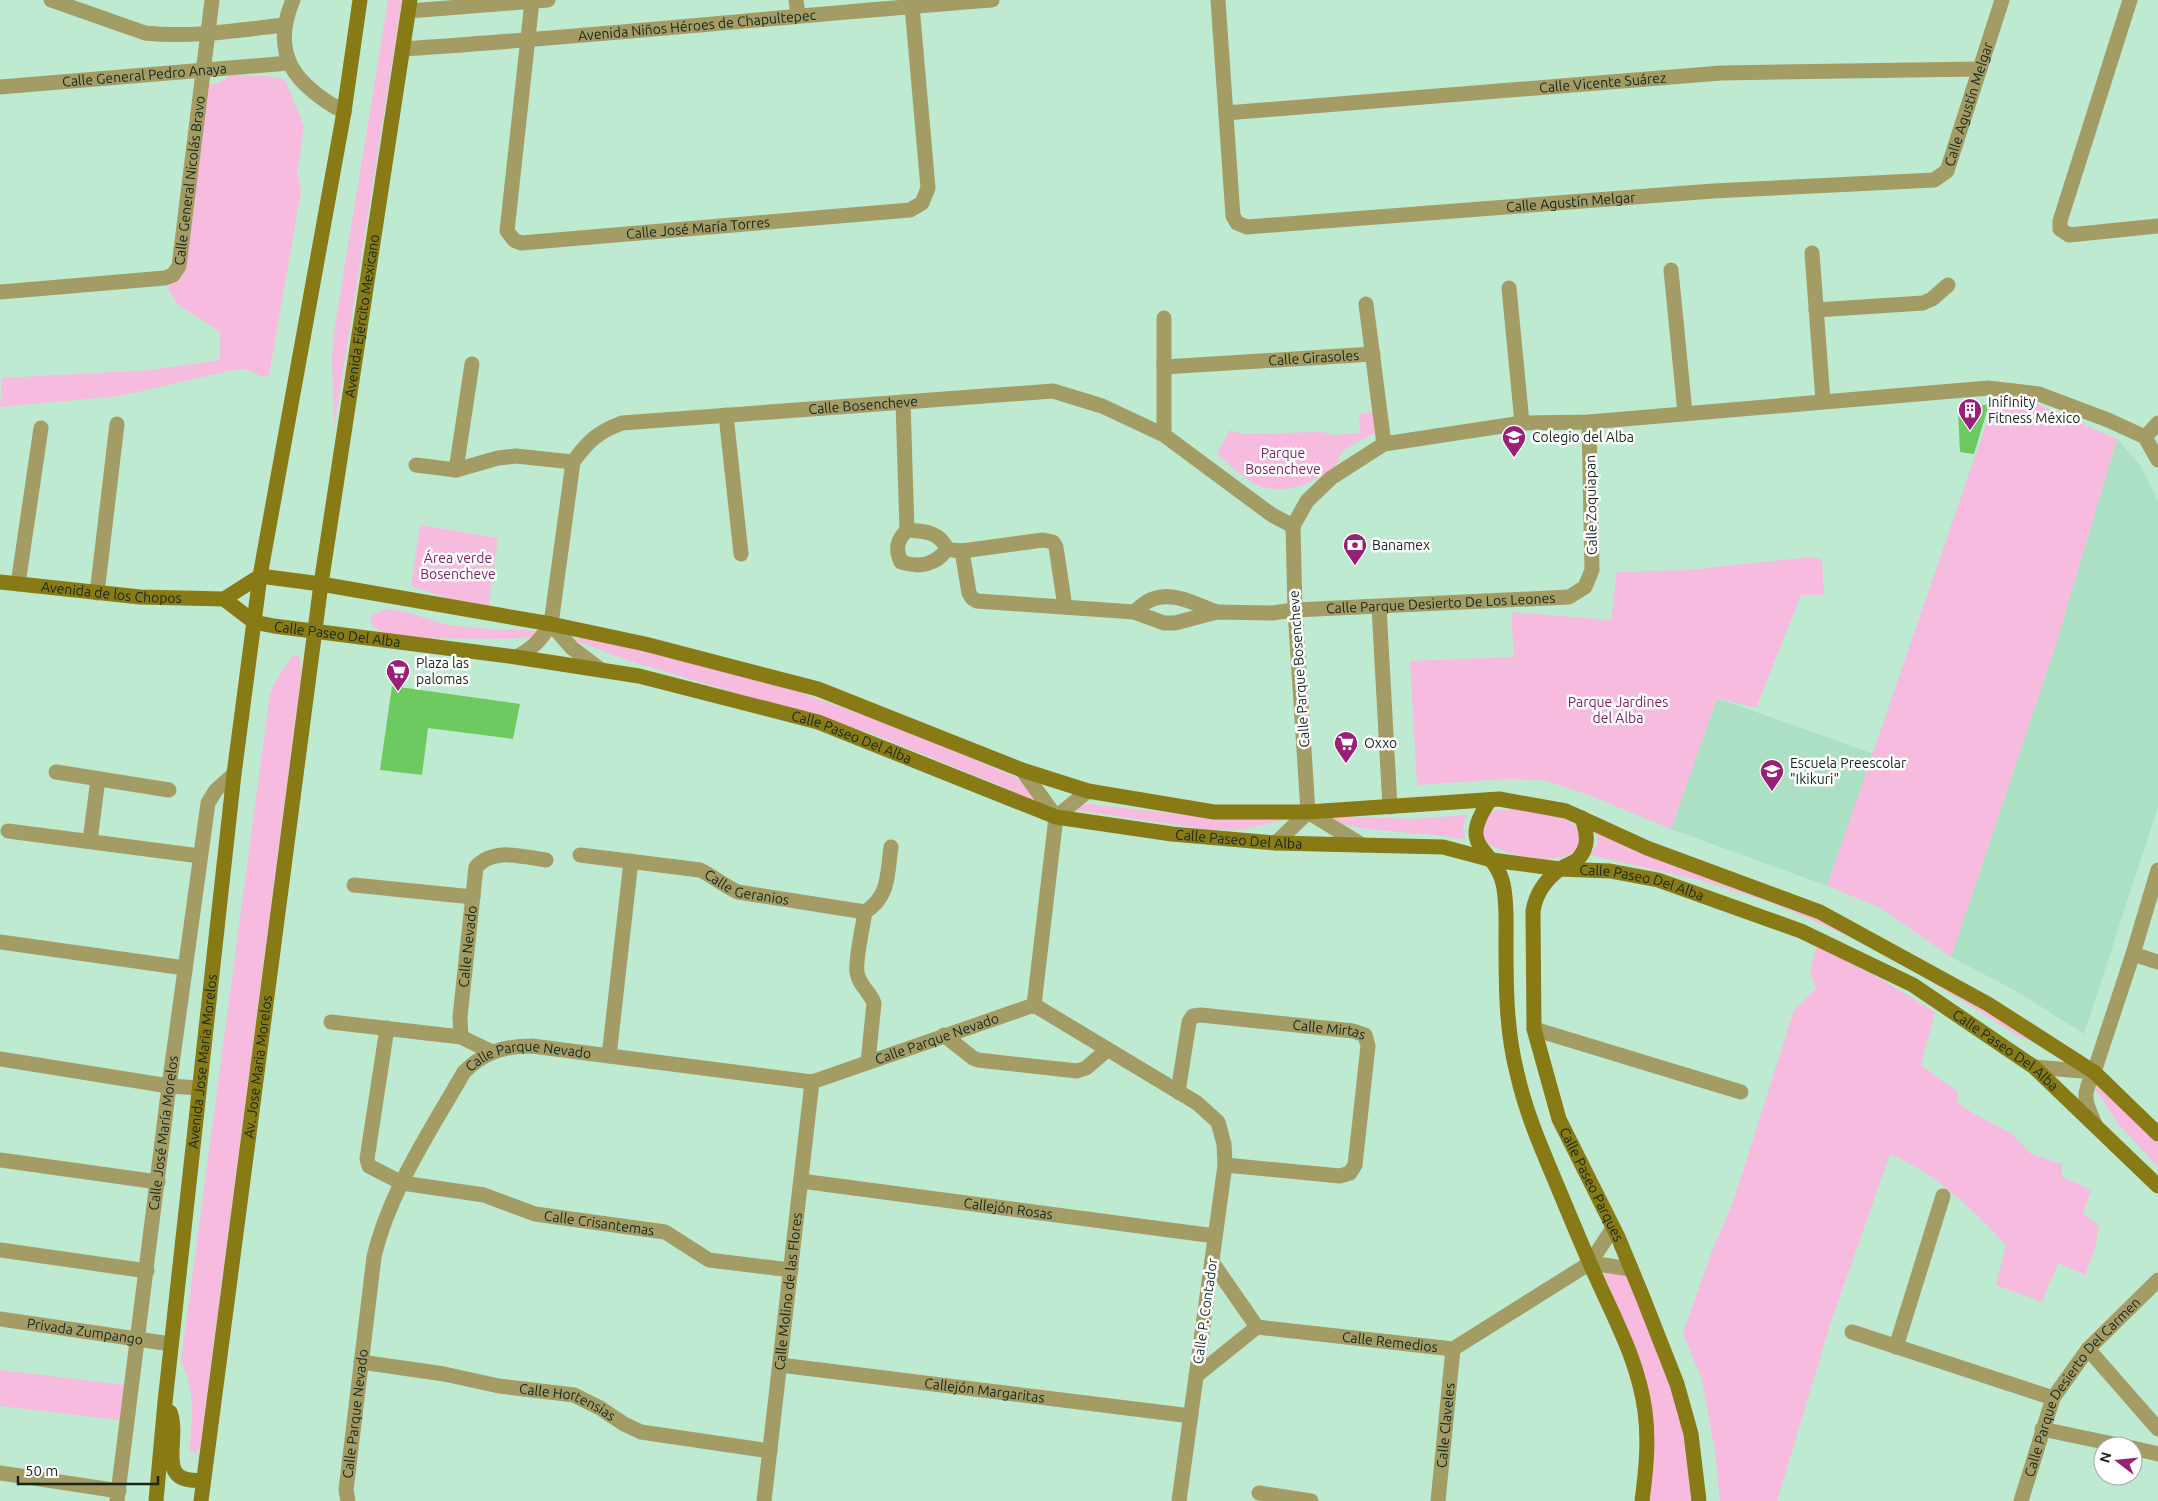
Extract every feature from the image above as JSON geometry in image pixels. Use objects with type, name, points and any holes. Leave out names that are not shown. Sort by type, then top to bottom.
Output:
[{"type":"street","points":[[51,0],[145,33],[159,35],[285,25]]},
{"type":"street","name":"Calle General Nicolás Bravo","points":[[0,292],[165,278],[173,275],[179,266],[212,0]]},
{"type":"street","points":[[293,0],[287,13],[284,38],[289,63],[306,87],[318,98],[344,112]]},
{"type":"street","points":[[254,622],[260,576],[344,112],[360,0]]},
{"type":"street","points":[[410,6],[548,0]]},
{"type":"street","points":[[796,0],[798,15]]},
{"type":"street","name":"Avenida Niños Héroes de Chapultepec","points":[[403,49],[528,41],[798,15],[992,0]]},
{"type":"street","name":"Calle Agustín Melgar","points":[[1218,0],[1233,216],[1237,223],[1248,227],[1713,192],[1934,180],[1946,171],[2002,0]]},
{"type":"street","points":[[2130,0],[2060,220],[2060,229],[2069,235],[2158,226]]},
{"type":"street","name":"Calle José María Torres","points":[[532,1],[507,231],[514,240],[521,243],[910,210],[922,203],[928,188],[912,6]]},
{"type":"street","name":"Avenida Ejército Mexicano","points":[[315,632],[410,6]]},
{"type":"street","name":"Calle General Pedro Anaya","points":[[0,87],[289,63]]},
{"type":"street","name":"Calle Vicente Suárez","points":[[1226,113],[1720,72],[1980,69]]},
{"type":"street","points":[[1812,253],[1823,401]]},
{"type":"street","points":[[1672,270],[1685,413]]},
{"type":"street","points":[[1816,310],[1923,302],[1932,299],[1948,285]]},
{"type":"street","points":[[1509,288],[1522,423]]},
{"type":"street","points":[[1366,304],[1373,354]]},
{"type":"street","points":[[1164,318],[1164,435]]},
{"type":"street","name":"Calle Girasoles","points":[[1164,367],[1373,354],[1384,444]]},
{"type":"street","points":[[456,470],[472,364]]},
{"type":"street","points":[[1293,526],[1307,501],[1330,478],[1384,444],[1522,423],[1589,422],[1988,388],[2039,394],[2108,420],[2145,438],[2158,460]]},
{"type":"street","name":"Calle Bosencheve","points":[[573,462],[584,446],[602,430],[622,423],[1053,391],[1102,406],[1164,435],[1272,515],[1293,526]]},
{"type":"street","points":[[903,402],[907,530],[900,537],[897,554],[901,562],[922,566],[941,558],[947,549]]},
{"type":"street","points":[[726,415],[741,554]]},
{"type":"street","name":"Calle Zoquiapan","points":[[1585,587],[1592,570],[1589,422]]},
{"type":"street","points":[[2145,438],[2158,423]]},
{"type":"street","points":[[97,593],[117,424]]},
{"type":"street","points":[[18,584],[41,428]]},
{"type":"street","points":[[416,464],[456,470],[498,458],[516,456],[573,462],[552,624],[540,641],[529,651],[516,657]]},
{"type":"street","name":"Calle Parque Bosencheve","points":[[1293,526],[1295,610],[1308,812]]},
{"type":"street","points":[[907,530],[934,534],[943,540],[947,549]]},
{"type":"street","points":[[947,549],[962,551],[1043,540],[1053,542],[1056,547],[1065,607]]},
{"type":"street","points":[[962,551],[969,593],[977,601],[1134,612],[1164,623],[1175,623],[1217,612]]},
{"type":"street","points":[[254,622],[224,599],[260,576]]},
{"type":"street","name":"Calle Paseo Del Alba","points":[[260,576],[321,584],[552,624],[645,644],[818,689],[1022,770],[1088,791],[1214,812],[1308,812],[1499,799],[1566,811],[1646,848],[1820,912],[1988,1004],[2094,1072],[2158,1134]]},
{"type":"street","name":"Avenida de los Chopos","points":[[0,582],[140,597],[224,599]]},
{"type":"street","name":"Calle Parque Desierto De Los Leones","points":[[1217,612],[1272,613],[1295,610],[1569,597],[1585,587]]},
{"type":"street","points":[[1134,612],[1151,599],[1162,596],[1174,597],[1217,612]]},
{"type":"street","points":[[1380,607],[1390,807]]},
{"type":"street","name":"Calle Paseo Del Alba","points":[[254,622],[315,632],[516,657],[639,676],[818,722],[1056,817],[1172,834],[1276,843],[1443,847],[1492,860],[1560,869],[1610,871],[1658,880],[1802,931],[1912,985],[2034,1067],[2158,1186]]},
{"type":"street","name":"Avenida Jose Maria Morelos","points":[[156,1501],[171,1344],[234,774],[254,622]]},
{"type":"street","points":[[552,624],[572,648],[601,670]]},
{"type":"street","name":"Av. Jose Maria Morelos","points":[[201,1501],[315,632]]},
{"type":"street","points":[[1022,770],[1056,817],[1034,1004],[1178,1092]]},
{"type":"street","points":[[56,772],[169,790]]},
{"type":"street","name":"Calle José María Morelos","points":[[118,1496],[169,1086],[208,803],[216,790],[234,774]]},
{"type":"street","points":[[90,841],[98,779]]},
{"type":"street","points":[[1056,817],[1088,791]]},
{"type":"street","name":"Calle Paseo Parques","points":[[1490,800],[1480,814],[1476,827],[1476,839],[1482,850],[1492,860],[1503,883],[1507,906],[1508,1023],[1517,1074],[1535,1133],[1590,1263],[1632,1354],[1645,1411],[1647,1462],[1642,1501]]},
{"type":"street","points":[[1276,843],[1308,812],[1362,845]]},
{"type":"street","name":"Calle Paseo Parques","points":[[1582,818],[1588,835],[1584,849],[1577,860],[1560,869],[1542,887],[1535,899],[1533,911],[1534,1029],[1559,1119],[1613,1228],[1677,1384],[1691,1434],[1699,1501]]},
{"type":"street","points":[[8,831],[200,856]]},
{"type":"street","points":[[868,1062],[874,1003],[857,972],[866,912],[877,904],[885,893],[891,847]]},
{"type":"street","name":"Calle Nevado","points":[[460,1037],[460,1017],[476,867],[483,859],[495,854],[546,860]]},
{"type":"street","name":"Calle Geranios","points":[[580,855],[700,870],[725,887],[738,892],[866,912]]},
{"type":"street","points":[[609,1056],[631,861]]},
{"type":"street","points":[[2095,1124],[2085,1101],[2086,1088],[2094,1072],[2134,954],[2158,870]]},
{"type":"street","points":[[354,885],[473,897]]},
{"type":"street","points":[[0,942],[185,968]]},
{"type":"street","points":[[2134,954],[2158,962]]},
{"type":"street","name":"Calle Parque Nevado","points":[[348,1501],[346,1490],[374,1257],[388,1211],[402,1183],[464,1072],[477,1059],[513,1046],[532,1046],[812,1082],[1034,1004]]},
{"type":"street","name":"Calle Mirtas","points":[[1178,1092],[1189,1022],[1193,1016],[1210,1016],[1353,1032],[1365,1035],[1368,1046],[1355,1165],[1350,1173],[1340,1176],[1225,1165]]},
{"type":"street","points":[[331,1022],[460,1037],[492,1052]]},
{"type":"street","name":"Calle Crisantemas","points":[[387,1028],[367,1159],[369,1166],[402,1183],[484,1195],[535,1214],[665,1232],[709,1260],[791,1270]]},
{"type":"street","points":[[1534,1029],[1741,1092]]},
{"type":"street","points":[[944,1035],[978,1060],[1077,1071],[1086,1068],[1107,1050]]},
{"type":"street","points":[[0,1059],[169,1086],[199,1088]]},
{"type":"street","points":[[2034,1067],[2094,1072]]},
{"type":"street","name":"Calle Molino de las Flores","points":[[764,1501],[812,1082]]},
{"type":"street","name":"Calle P. Contador","points":[[1178,1092],[1197,1103],[1218,1122],[1224,1144],[1225,1165],[1179,1501]]},
{"type":"street","points":[[0,1160],[158,1182]]},
{"type":"street","name":"Callejón Rosas","points":[[801,1181],[1215,1236]]},
{"type":"street","points":[[1896,1347],[1943,1196]]},
{"type":"street","name":"Calle Remedios","points":[[1257,1327],[1453,1348],[1590,1263],[1613,1228]]},
{"type":"street","points":[[0,1250],[147,1270]]},
{"type":"street","points":[[1196,1376],[1257,1327],[1212,1262]]},
{"type":"street","points":[[1590,1263],[1631,1269]]},
{"type":"street","name":"Calle Parque Desierto Del Carmen","points":[[2021,1501],[2052,1398],[2088,1349],[2158,1280]]},
{"type":"street","name":"Privada Zumpango","points":[[0,1319],[171,1344]]},
{"type":"street","points":[[1852,1332],[2052,1398]]},
{"type":"street","name":"Calle Claveles","points":[[1438,1501],[1453,1348]]},
{"type":"street","points":[[2088,1349],[2158,1429]]},
{"type":"street","name":"Calle Hortensias","points":[[361,1362],[444,1374],[499,1386],[574,1395],[641,1432],[770,1451]]},
{"type":"street","name":"Callejón Margaritas","points":[[780,1365],[1191,1416]]},
{"type":"street","points":[[165,1402],[173,1425],[172,1469],[180,1478],[191,1481],[204,1480]]},
{"type":"street","points":[[2042,1429],[2093,1440]]},
{"type":"street","points":[[2143,1450],[2158,1454]]},
{"type":"street","points":[[0,1473],[118,1496]]},
{"type":"street","points":[[1260,1493],[1311,1501]]},
{"type":"shaded area","points":[[2117,439],[2141,466],[2158,501],[2158,807],[2084,1034],[2016,991],[1951,957],[2055,647]]},
{"type":"shaded area","name":"Escuela Preescolar \"Ikikuri\"","points":[[1717,698],[1874,754],[1827,886],[1671,829]]},
{"type":"green space","points":[[388,0],[402,0],[334,428],[332,362],[334,332]]},
{"type":"green space","points":[[231,75],[269,76],[285,80],[304,126],[297,173],[301,191],[269,375],[263,377],[245,369],[233,370],[120,396],[0,407],[2,378],[151,370],[220,360],[220,332],[177,304],[168,289],[176,265],[199,84],[217,84]]},
{"type":"green space","points":[[2035,403],[2117,439],[2055,647],[1951,957],[1879,907],[1827,886],[1993,404]]},
{"type":"green space","name":"Parque Bosencheve","points":[[1374,412],[1375,433],[1342,452],[1336,464],[1327,473],[1296,487],[1274,489],[1253,483],[1217,454],[1230,430],[1241,434],[1322,432],[1333,435],[1360,433],[1359,414]]},
{"type":"green space","name":"Área verde Bosencheve","points":[[420,525],[498,538],[488,608],[447,598],[411,586]]},
{"type":"green space","name":"Parque Jardines del Alba","points":[[1812,557],[1822,560],[1824,595],[1801,595],[1756,708],[1717,698],[1671,829],[1586,794],[1543,780],[1506,779],[1417,785],[1410,661],[1514,657],[1511,612],[1611,620],[1617,572],[1688,570]]},
{"type":"green space","points":[[387,609],[403,611],[461,627],[539,631],[535,637],[509,639],[411,638],[385,635],[373,626],[370,618],[376,613]]},
{"type":"green space","points":[[584,637],[598,638],[782,686],[885,723],[1014,776],[1028,786],[1038,806],[1013,791],[873,734],[630,661],[574,640]]},
{"type":"green space","points":[[293,655],[299,655],[302,669],[200,1448],[196,1453],[190,1451],[191,1395],[181,1361],[270,693],[276,680]]},
{"type":"green space","points":[[1087,804],[1196,816],[1296,817],[1241,830],[1212,830],[1075,810],[1077,806]]},
{"type":"green space","points":[[1497,810],[1531,810],[1564,819],[1574,824],[1581,832],[1579,846],[1568,855],[1542,859],[1500,850],[1482,838],[1487,814]]},
{"type":"green space","points":[[1467,815],[1463,824],[1465,840],[1430,834],[1377,830],[1342,824],[1325,818],[1339,816],[1413,819]]},
{"type":"green space","points":[[1595,831],[1820,916],[1994,1010],[2043,1046],[2018,1036],[1919,974],[1855,939],[1770,902],[1699,880],[1590,855],[1598,842]]},
{"type":"green space","points":[[1817,946],[1881,979],[1935,1012],[1921,1065],[1958,1092],[1958,1103],[1976,1115],[2011,1133],[2031,1154],[2062,1164],[2062,1177],[2091,1190],[2083,1214],[2099,1225],[2095,1248],[2085,1275],[2058,1263],[2042,1302],[1996,1285],[2006,1245],[1966,1205],[1938,1182],[1923,1171],[1890,1154],[1830,1325],[1777,1501],[1720,1501],[1715,1451],[1702,1380],[1683,1333],[1712,1251],[1733,1202],[1794,1010],[1816,988],[1810,972]]},
{"type":"green space","points":[[2093,1082],[2158,1140],[2158,1167],[2119,1125],[2094,1087]]},
{"type":"green space","points":[[1601,1269],[1629,1275],[1682,1419],[1693,1501],[1647,1501],[1650,1409],[1637,1351]]},
{"type":"green space","points":[[0,1370],[125,1385],[120,1420],[0,1406]]},
{"type":"building","name":"Inifinity Fitness México","points":[[1989,404],[1974,454],[1960,452],[1958,411]]},
{"type":"building","points":[[392,686],[520,704],[513,739],[428,728],[422,775],[380,770]]},
{"type":"place","name":"Inifinity Fitness México","points":[[1970,431]]},
{"type":"place","name":"Colegio del Alba","points":[[1514,458]]},
{"type":"place","name":"Banamex","points":[[1355,566]]},
{"type":"place","name":"Plaza las palomas","points":[[398,692]]},
{"type":"place","name":"Oxxo","points":[[1346,764]]},
{"type":"place","name":"Escuela Preescolar \"Ikikuri\"","points":[[1772,792]]}]
